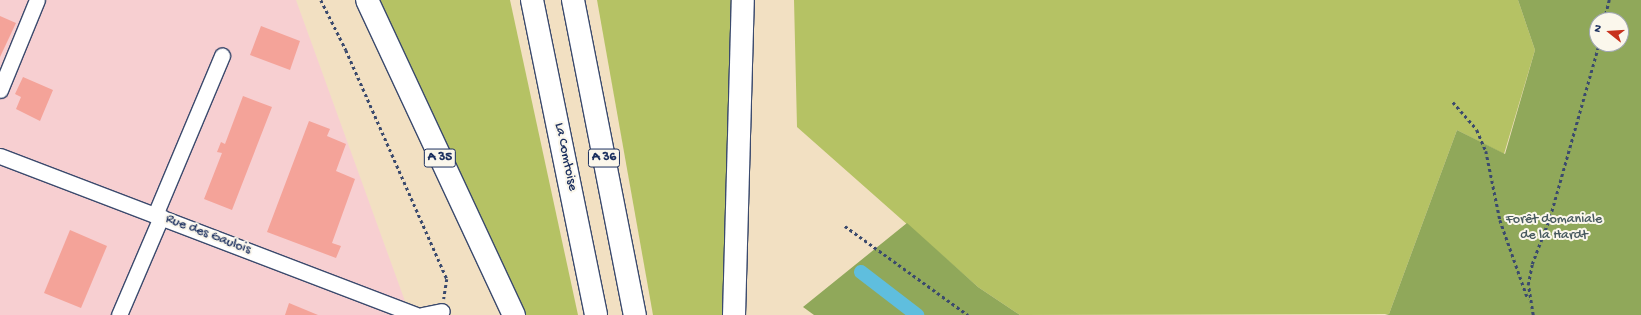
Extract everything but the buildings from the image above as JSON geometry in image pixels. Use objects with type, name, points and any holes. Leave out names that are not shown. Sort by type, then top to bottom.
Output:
[{"type":"highway","name":"A 35","points":[[368,0],[514,315]]},
{"type":"highway","name":"La Comtoise","points":[[532,0],[596,315]]},
{"type":"highway","name":"A 36","points":[[573,0],[635,315]]},
{"type":"highway","points":[[734,315],[743,0]]},
{"type":"street","points":[[0,90],[38,0]]},
{"type":"street","points":[[119,315],[222,56]]},
{"type":"street","name":"Rue des Gaulois","points":[[0,156],[416,315]]},
{"type":"street","points":[[422,315],[442,312]]},
{"type":"path","points":[[321,0],[346,50],[447,279],[442,312]]},
{"type":"path","points":[[1606,12],[1609,0]]},
{"type":"path","points":[[1529,303],[1528,285],[1532,264],[1550,217],[1597,52]]},
{"type":"path","points":[[1453,102],[1478,130],[1486,151],[1500,220],[1533,315]]},
{"type":"path","points":[[845,226],[968,315]]},
{"type":"shaded area","points":[[0,0],[296,0],[410,315],[0,315]]},
{"type":"green space","points":[[375,0],[510,0],[578,315],[518,315]]},
{"type":"green space","points":[[597,0],[733,0],[723,315],[653,315]]},
{"type":"green space","points":[[794,0],[1518,0],[1535,50],[1504,154],[1457,130],[1389,314],[1020,315],[978,287],[797,127]]},
{"type":"green space","name":"Forêt domaniale de la Hardt","points":[[1518,0],[1641,0],[1641,315],[1385,315],[1389,314],[1457,130],[1505,154],[1535,50]]},
{"type":"green space","points":[[907,223],[978,287],[1020,315],[814,315],[803,307]]},
{"type":"waterway","points":[[861,272],[917,315]]}]
